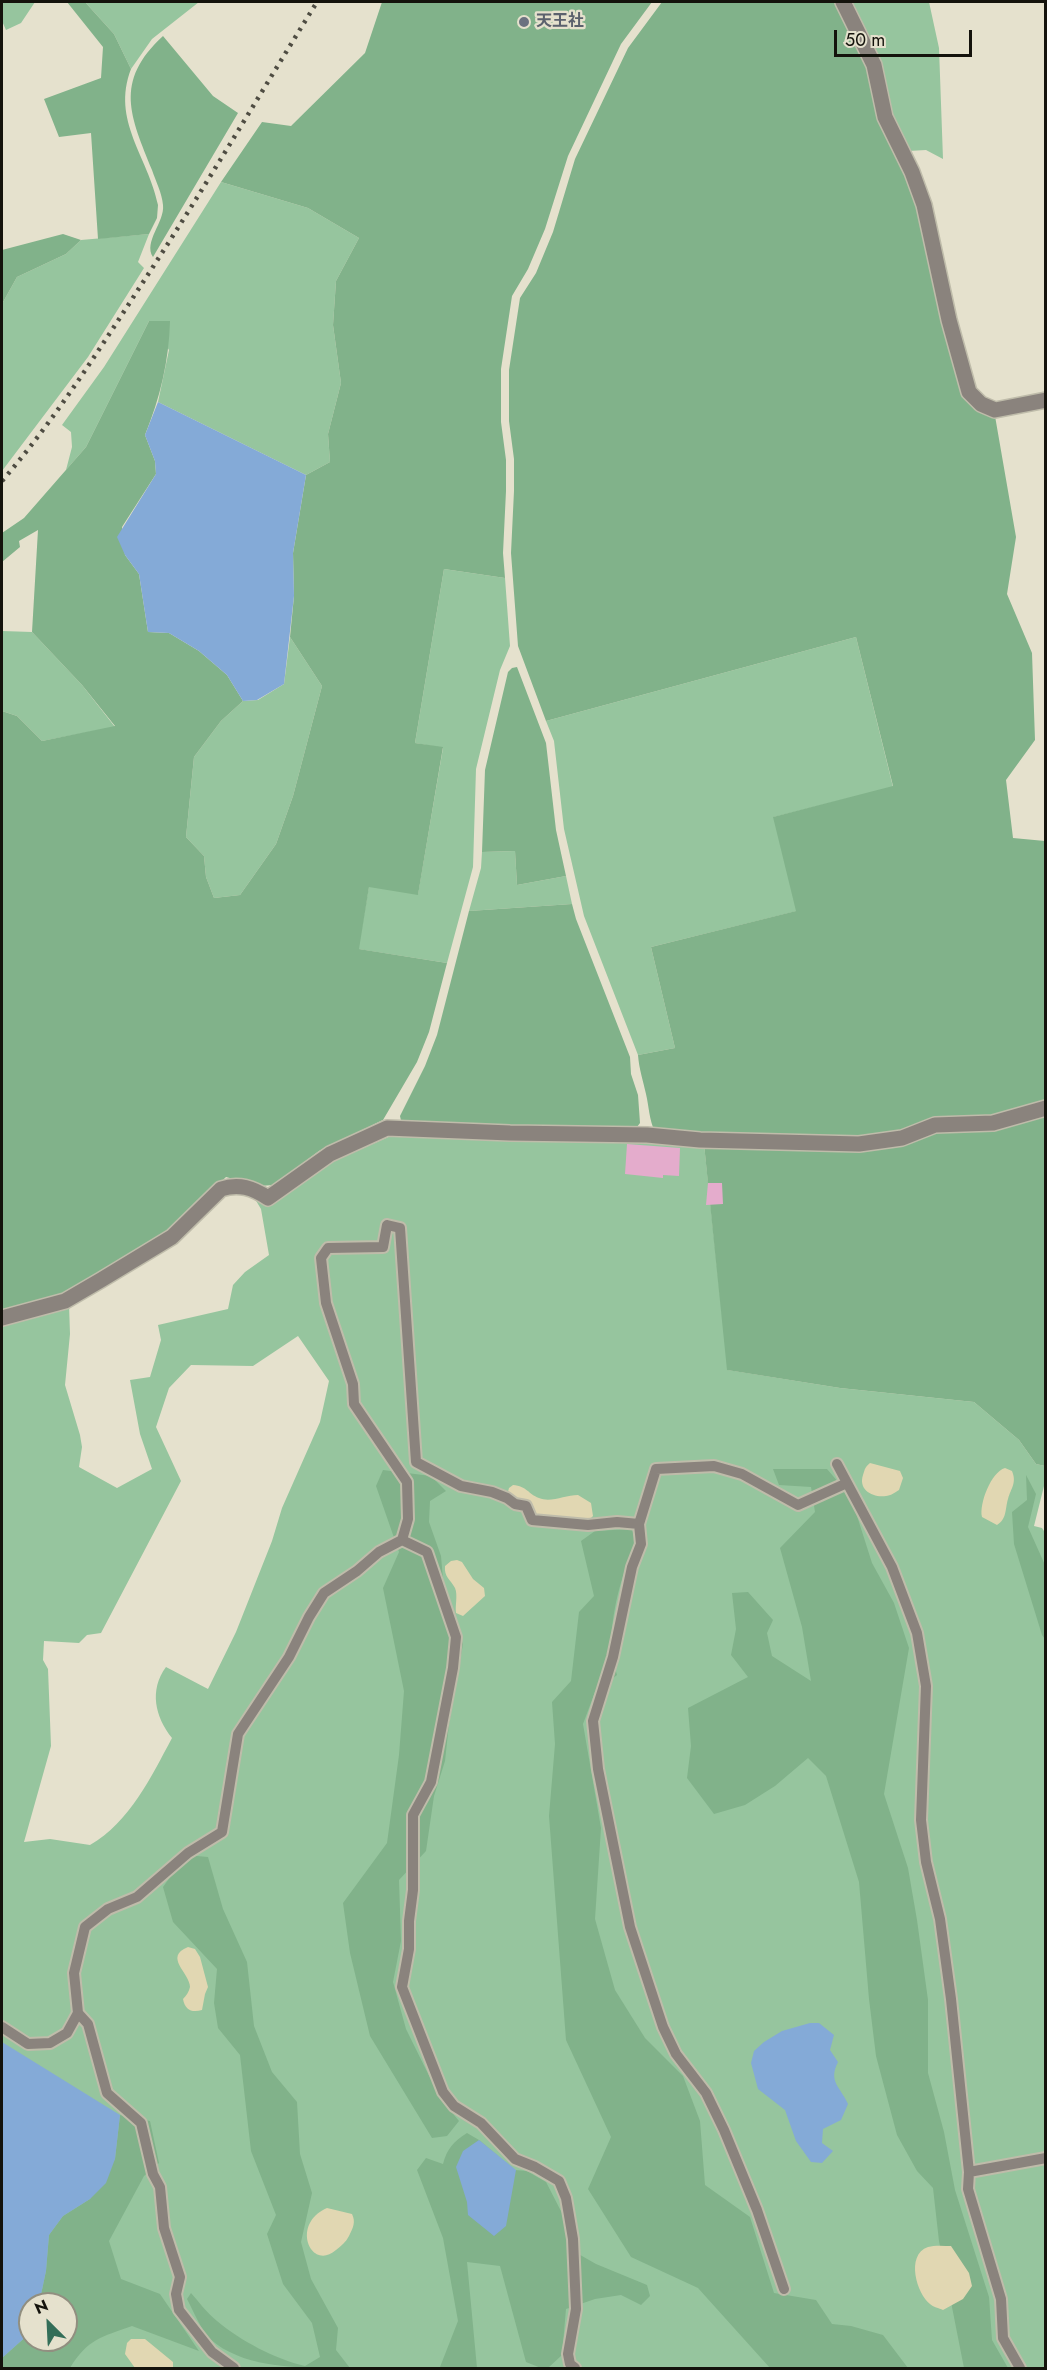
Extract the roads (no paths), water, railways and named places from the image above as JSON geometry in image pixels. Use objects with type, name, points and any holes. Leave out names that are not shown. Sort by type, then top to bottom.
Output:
[{"type":"street","points":[[843,2],[874,65],[885,117],[912,172],[924,205],[947,312],[969,392],[981,404],[995,410],[1046,400]]},
{"type":"street","points":[[2,1318],[65,1301],[101,1280],[172,1237],[222,1189],[232,1185],[244,1186],[268,1198],[330,1154],[387,1128],[647,1135],[700,1140],[859,1144],[902,1137],[935,1125],[993,1123],[1046,1108]]},
{"type":"lane","points":[[2,2027],[28,2044],[50,2043],[67,2033],[78,2013],[74,1973],[86,1927],[108,1909],[137,1897],[188,1853],[222,1832],[238,1734],[289,1657],[309,1617],[324,1593],[357,1571],[379,1552],[402,1540],[408,1519],[407,1482],[354,1404],[353,1384],[326,1303],[321,1258],[328,1248],[383,1247],[387,1225],[400,1228],[417,1462],[461,1486],[492,1492],[515,1504],[526,1506],[532,1520],[588,1526],[617,1522],[639,1524]]},
{"type":"lane","points":[[837,1464],[892,1567],[917,1633],[926,1686],[921,1820],[926,1862],[940,1919],[948,1976],[969,2172],[968,2189],[1001,2299],[1003,2338],[1020,2368]]},
{"type":"lane","points":[[784,2289],[757,2210],[724,2130],[706,2093],[676,2054],[663,2027],[630,1927],[598,1769],[593,1721],[614,1657],[632,1566],[641,1544],[639,1524],[656,1469],[714,1466],[742,1474],[798,1505],[848,1484]]},
{"type":"lane","points":[[402,1540],[427,1552],[456,1638],[453,1668],[431,1782],[413,1815],[413,1890],[409,1921],[409,1949],[402,1987],[443,2092],[448,2099],[454,2106],[481,2123],[515,2158],[559,2181],[566,2198],[573,2239],[576,2309],[568,2354],[570,2364],[575,2368]]},
{"type":"lane","points":[[78,2013],[88,2024],[107,2093],[141,2123],[153,2174],[160,2187],[164,2228],[180,2277],[176,2294],[179,2310],[212,2352],[234,2368]]},
{"type":"lane","points":[[969,2172],[1046,2158]]},
{"type":"water","points":[[158,402],[306,475],[293,553],[294,596],[284,684],[257,700],[243,701],[227,675],[199,651],[169,633],[148,632],[139,574],[125,555],[117,537],[156,474],[155,461],[145,435]]},
{"type":"water","points":[[810,2023],[819,2023],[834,2035],[830,2050],[838,2062],[834,2074],[836,2084],[848,2104],[841,2120],[823,2129],[822,2143],[833,2151],[822,2163],[811,2162],[796,2141],[785,2110],[758,2089],[751,2063],[754,2051],[764,2042],[782,2031]]},
{"type":"water","points":[[2,2042],[120,2115],[115,2159],[106,2183],[90,2199],[63,2216],[49,2235],[42,2292],[18,2292],[18,2344],[2,2358]]},
{"type":"water","points":[[479,2140],[516,2170],[506,2226],[494,2236],[468,2215],[467,2202],[456,2167],[463,2151]]},
{"type":"railway","points":[[2,481],[61,406],[97,353],[192,206],[317,2]]},
{"type":"place","name":"天王社","points":[[524,22]]}]
